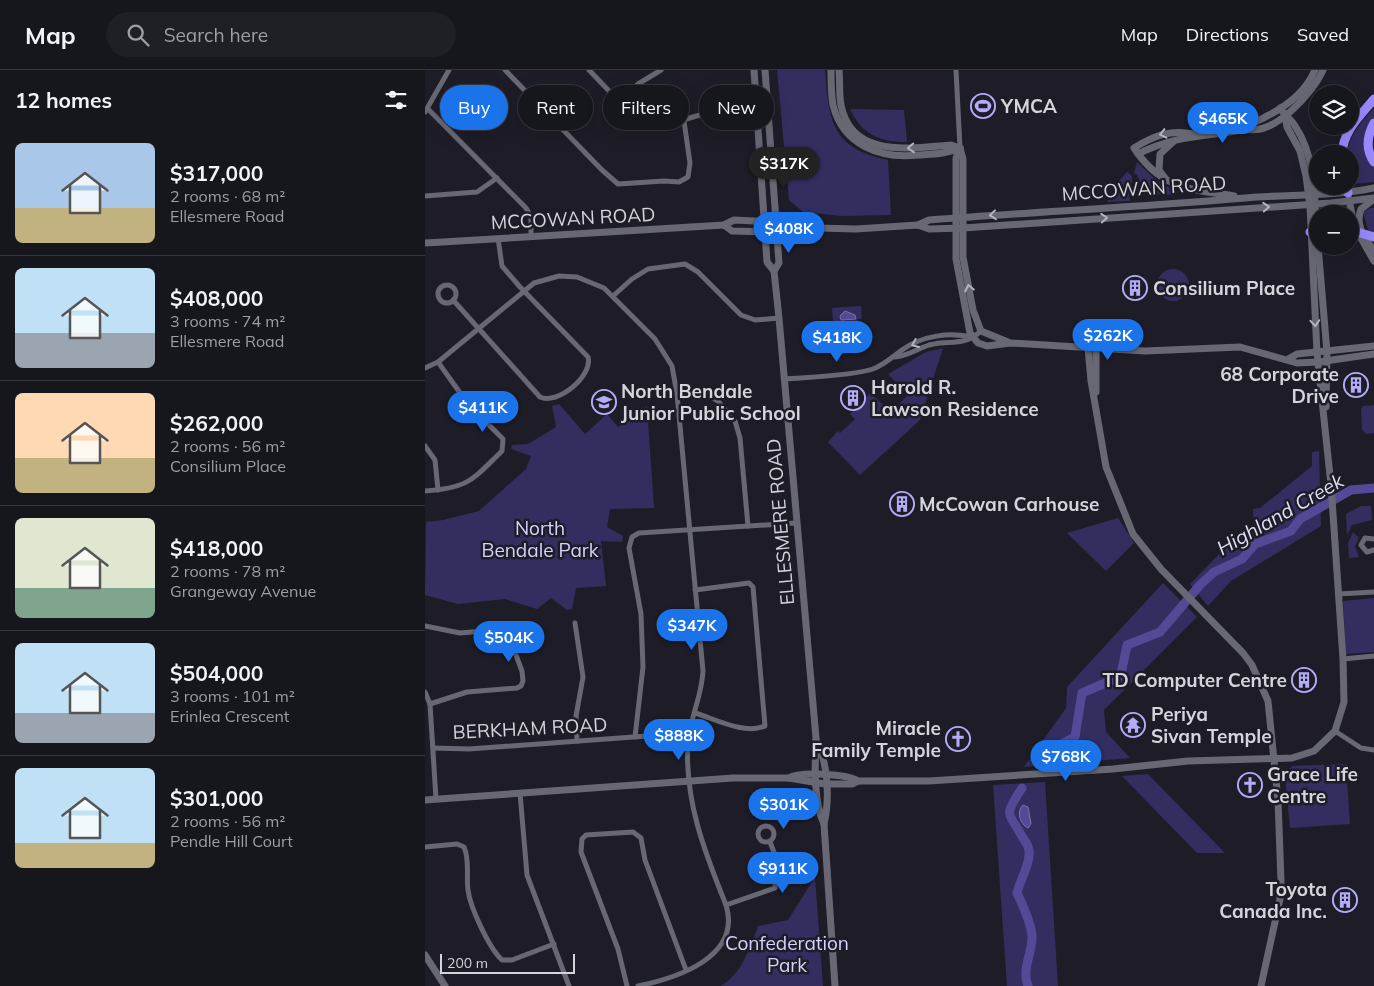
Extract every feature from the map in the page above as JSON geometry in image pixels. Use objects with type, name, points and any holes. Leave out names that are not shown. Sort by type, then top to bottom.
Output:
[{"type":"highway","points":[[1342,145],[1350,128],[1374,99]]},
{"type":"highway","points":[[1374,123],[1368,134],[1368,148],[1374,162]]},
{"type":"main road","name":"ELLESMERE ROAD","points":[[754,70],[755,85]]},
{"type":"main road","name":"ELLESMERE ROAD","points":[[765,70],[766,85]]},
{"type":"main road","points":[[831,70],[833,105],[844,128],[861,145],[874,152],[895,157],[951,152],[960,148]]},
{"type":"main road","points":[[839,70],[841,106],[849,124],[871,143],[883,148],[951,146],[960,148]]},
{"type":"main road","points":[[1247,129],[1253,122],[1280,108],[1305,87],[1315,70]]},
{"type":"main road","points":[[1136,151],[1195,135],[1247,129],[1256,131],[1265,128],[1285,116],[1306,96],[1323,70]]},
{"type":"main road","points":[[1280,108],[1285,116],[1295,124],[1308,152],[1313,177],[1314,205]]},
{"type":"main road","name":"ELLESMERE ROAD","points":[[758,130],[767,262],[773,271],[779,318],[817,740],[815,752],[816,774],[820,815],[824,824]]},
{"type":"main road","name":"ELLESMERE ROAD","points":[[769,130],[779,263],[773,271]]},
{"type":"main road","points":[[1136,151],[1145,141],[1165,133],[1180,131],[1195,135]]},
{"type":"main road","points":[[1166,180],[1159,170],[1159,154],[1177,140]]},
{"type":"main road","points":[[960,148],[963,158],[961,267]]},
{"type":"main road","points":[[960,148],[956,158],[954,228],[973,338],[978,343],[987,346],[1010,343],[1092,349],[1167,351],[1240,347],[1297,363],[1374,354]]},
{"type":"main road","points":[[1136,151],[1151,171],[1166,180],[1193,189],[1247,197]]},
{"type":"main road","name":"MCCOWAN ROAD","points":[[1359,191],[1374,188]]},
{"type":"main road","name":"MCCOWAN ROAD","points":[[918,226],[929,220],[1247,197],[1309,195]]},
{"type":"main road","name":"MCCOWAN ROAD","points":[[425,243],[724,225],[734,220],[809,224],[817,228],[856,229],[918,226],[929,229],[963,228],[1331,203],[1346,195]]},
{"type":"main road","name":"MCCOWAN ROAD","points":[[1353,195],[1374,199]]},
{"type":"main road","points":[[1359,222],[1361,209],[1374,199]]},
{"type":"main road","name":"MCCOWAN ROAD","points":[[724,225],[732,231],[765,230],[809,233],[817,228]]},
{"type":"main road","points":[[1368,241],[1374,250]]},
{"type":"main road","points":[[1368,241],[1374,261]]},
{"type":"main road","points":[[425,800],[733,778],[789,778],[825,784],[852,784],[858,781],[928,781],[1113,769],[1188,761],[1275,760],[1292,758],[1314,751],[1335,731],[1344,702],[1343,659],[1331,487],[1317,353],[1313,293],[1314,255]]},
{"type":"main road","points":[[1319,255],[1327,352],[1325,417]]},
{"type":"main road","points":[[1313,293],[1323,292]]},
{"type":"main road","points":[[969,307],[981,331],[1010,343]]},
{"type":"main road","points":[[1288,359],[1297,354],[1374,346]]},
{"type":"main road","points":[[1092,349],[1091,381],[1106,467],[1133,534],[1161,569],[1251,665],[1268,701],[1275,760],[1281,881],[1277,916],[1261,986]]},
{"type":"main road","name":"ELLESMERE ROAD","points":[[817,740],[822,751],[825,775],[827,813],[824,824],[835,986]]},
{"type":"main road","points":[[789,778],[795,774],[816,774],[852,777],[858,781]]},
{"type":"main road","points":[[425,954],[445,986]]},
{"type":"street","points":[[449,70],[426,110],[497,178],[529,212],[531,236]]},
{"type":"street","points":[[505,70],[602,170],[619,184],[664,180],[679,182],[688,178],[690,163],[685,130]]},
{"type":"street","points":[[589,70],[604,85]]},
{"type":"street","points":[[637,85],[661,70]]},
{"type":"street","points":[[956,70],[960,148]]},
{"type":"street","points":[[425,196],[477,192],[497,178]]},
{"type":"street","points":[[453,300],[540,397],[549,400],[558,398],[587,374],[589,367],[588,357],[524,291],[500,262],[498,238]]},
{"type":"street","points":[[613,296],[642,271],[661,266],[685,264],[698,272],[741,315],[755,320],[779,318]]},
{"type":"street","points":[[425,368],[438,362],[524,291],[541,280],[567,276],[597,284],[613,296],[661,347],[671,366],[677,394],[688,530],[703,671],[688,742],[689,780],[696,826],[726,906],[728,927],[719,949],[705,962],[639,986]]},
{"type":"street","points":[[784,379],[871,369],[895,357],[904,356],[928,345],[965,342],[981,331]]},
{"type":"street","points":[[425,492],[453,488],[473,480],[502,451],[504,446],[503,439],[468,404],[438,362]]},
{"type":"street","points":[[677,394],[698,392],[709,395],[718,401],[735,420],[740,438],[748,526]]},
{"type":"street","points":[[425,446],[435,460],[439,490]]},
{"type":"street","points":[[635,737],[635,722],[643,667],[641,614],[629,544],[633,535],[639,533],[796,522]]},
{"type":"street","points":[[1374,539],[1367,538],[1361,545],[1367,552],[1374,550]]},
{"type":"street","points":[[695,590],[745,582],[753,587],[765,726],[755,729],[745,728],[695,713]]},
{"type":"street","points":[[1338,594],[1374,592]]},
{"type":"street","points":[[575,623],[583,677],[576,716],[577,741]]},
{"type":"street","points":[[425,626],[460,633],[505,629],[523,678],[521,686],[517,688],[467,692],[430,704]]},
{"type":"street","points":[[1343,659],[1374,656]]},
{"type":"street","points":[[425,692],[430,704],[436,799]]},
{"type":"street","points":[[1335,731],[1361,748],[1374,750]]},
{"type":"street","name":"BERKHAM ROAD","points":[[433,748],[469,749],[662,736],[688,742]]},
{"type":"street","points":[[520,793],[527,875],[569,986]]},
{"type":"street","points":[[627,986],[618,949],[581,852],[582,839],[586,835],[633,832],[641,838],[645,860],[686,970]]},
{"type":"street","points":[[726,906],[775,888],[777,860],[770,842]]},
{"type":"street","points":[[425,847],[457,844],[464,847],[467,858],[468,887],[472,905],[502,960],[511,960],[554,944]]},
{"type":"green space","points":[[777,70],[825,70],[832,118],[844,140],[869,155],[888,160],[891,215],[842,216],[803,212],[789,200]]},
{"type":"green space","points":[[1374,108],[1374,119],[1367,131],[1374,166],[1374,182],[1359,184],[1359,145],[1349,145],[1354,135],[1359,135],[1359,126]]},
{"type":"green space","points":[[850,109],[904,110],[907,142],[880,138],[866,131]]},
{"type":"green space","points":[[1137,162],[1155,179],[1175,191],[1173,195],[1129,193],[1130,201],[1107,202],[1118,182],[1127,172],[1132,176],[1129,188],[1143,188],[1137,175],[1134,173]]},
{"type":"green space","points":[[1374,208],[1374,233],[1368,230],[1363,212]]},
{"type":"green space","points":[[1173,269],[1184,274],[1189,285],[1184,296],[1173,301],[1162,296],[1157,285],[1162,274]]},
{"type":"green space","points":[[861,306],[862,319],[858,319],[859,326],[866,332],[858,338],[834,339],[832,308]]},
{"type":"green space","points":[[943,348],[920,420],[860,475],[828,442],[838,431],[840,433],[855,419],[850,414],[870,393],[891,412],[908,395],[888,374],[926,352]]},
{"type":"green space","name":"North Bendale Park","points":[[559,404],[585,434],[607,414],[618,427],[647,406],[654,508],[610,509],[607,527],[623,536],[622,542],[601,541],[606,586],[576,588],[572,609],[567,610],[551,598],[537,609],[505,599],[458,604],[425,595],[426,522],[479,511],[526,469],[531,456],[511,449],[512,445],[528,444],[556,427],[552,406]]},
{"type":"green space","points":[[1374,405],[1374,433],[1366,434],[1362,430],[1361,409],[1363,406]]},
{"type":"green space","points":[[1319,451],[1321,526],[1231,581],[1208,606],[1190,584],[1224,549],[1254,526],[1253,509],[1260,508],[1312,466],[1312,452]]},
{"type":"green space","points":[[1361,506],[1371,506],[1372,520],[1352,525],[1347,535],[1346,514]]},
{"type":"green space","points":[[1118,518],[1134,543],[1106,571],[1067,533]]},
{"type":"green space","points":[[1353,532],[1359,538],[1355,546],[1359,557],[1349,558],[1348,543]]},
{"type":"green space","points":[[1163,583],[1197,617],[1104,710],[1106,732],[1130,758],[1024,767],[1066,708],[1067,687]]},
{"type":"green space","points":[[1374,598],[1374,652],[1346,654],[1343,601]]},
{"type":"green space","points":[[1346,764],[1350,824],[1290,828],[1285,776],[1292,766]]},
{"type":"green space","points":[[1148,774],[1225,853],[1197,853],[1122,776]]},
{"type":"green space","points":[[1045,782],[1058,986],[1007,986],[993,785]]},
{"type":"green space","name":"Confederation Park","points":[[815,877],[823,986],[720,986],[734,975],[739,968],[758,926],[788,920]]},
{"type":"shaded area","points":[[845,311],[855,315],[856,319],[841,320],[840,316]]},
{"type":"shaded area","points":[[1023,805],[1028,807],[1031,824],[1028,828],[1023,824],[1019,814]]},
{"type":"waterway","name":"Highland Creek","points":[[1038,764],[1045,752],[1075,737],[1082,693],[1117,678],[1121,674],[1127,645],[1160,632],[1200,585],[1214,572],[1242,559],[1255,544],[1291,531],[1300,519],[1351,490],[1374,488]]},
{"type":"waterway","name":"Highland Creek","points":[[1022,788],[1012,804],[1010,814],[1029,850],[1028,862],[1017,893],[1028,919],[1032,935],[1026,967],[1028,986]]},
{"type":"place","name":"YMCA","points":[[983,106]]},
{"type":"place","name":"Consilium Place","points":[[1135,288]]},
{"type":"place","name":"68 Corporate Drive","points":[[1356,385]]},
{"type":"place","name":"Harold R. Lawson Residence","points":[[853,398]]},
{"type":"place","name":"North Bendale Junior Public School","points":[[604,402]]},
{"type":"place","name":"McCowan Carhouse","points":[[902,504]]},
{"type":"place","name":"TD Computer Centre","points":[[1304,680]]},
{"type":"place","name":"Periya Sivan Temple","points":[[1133,725]]},
{"type":"place","name":"Miracle Family Temple","points":[[958,739]]},
{"type":"place","name":"Grace Life Centre","points":[[1250,785]]},
{"type":"place","name":"Toyota Canada Inc.","points":[[1345,900]]}]
